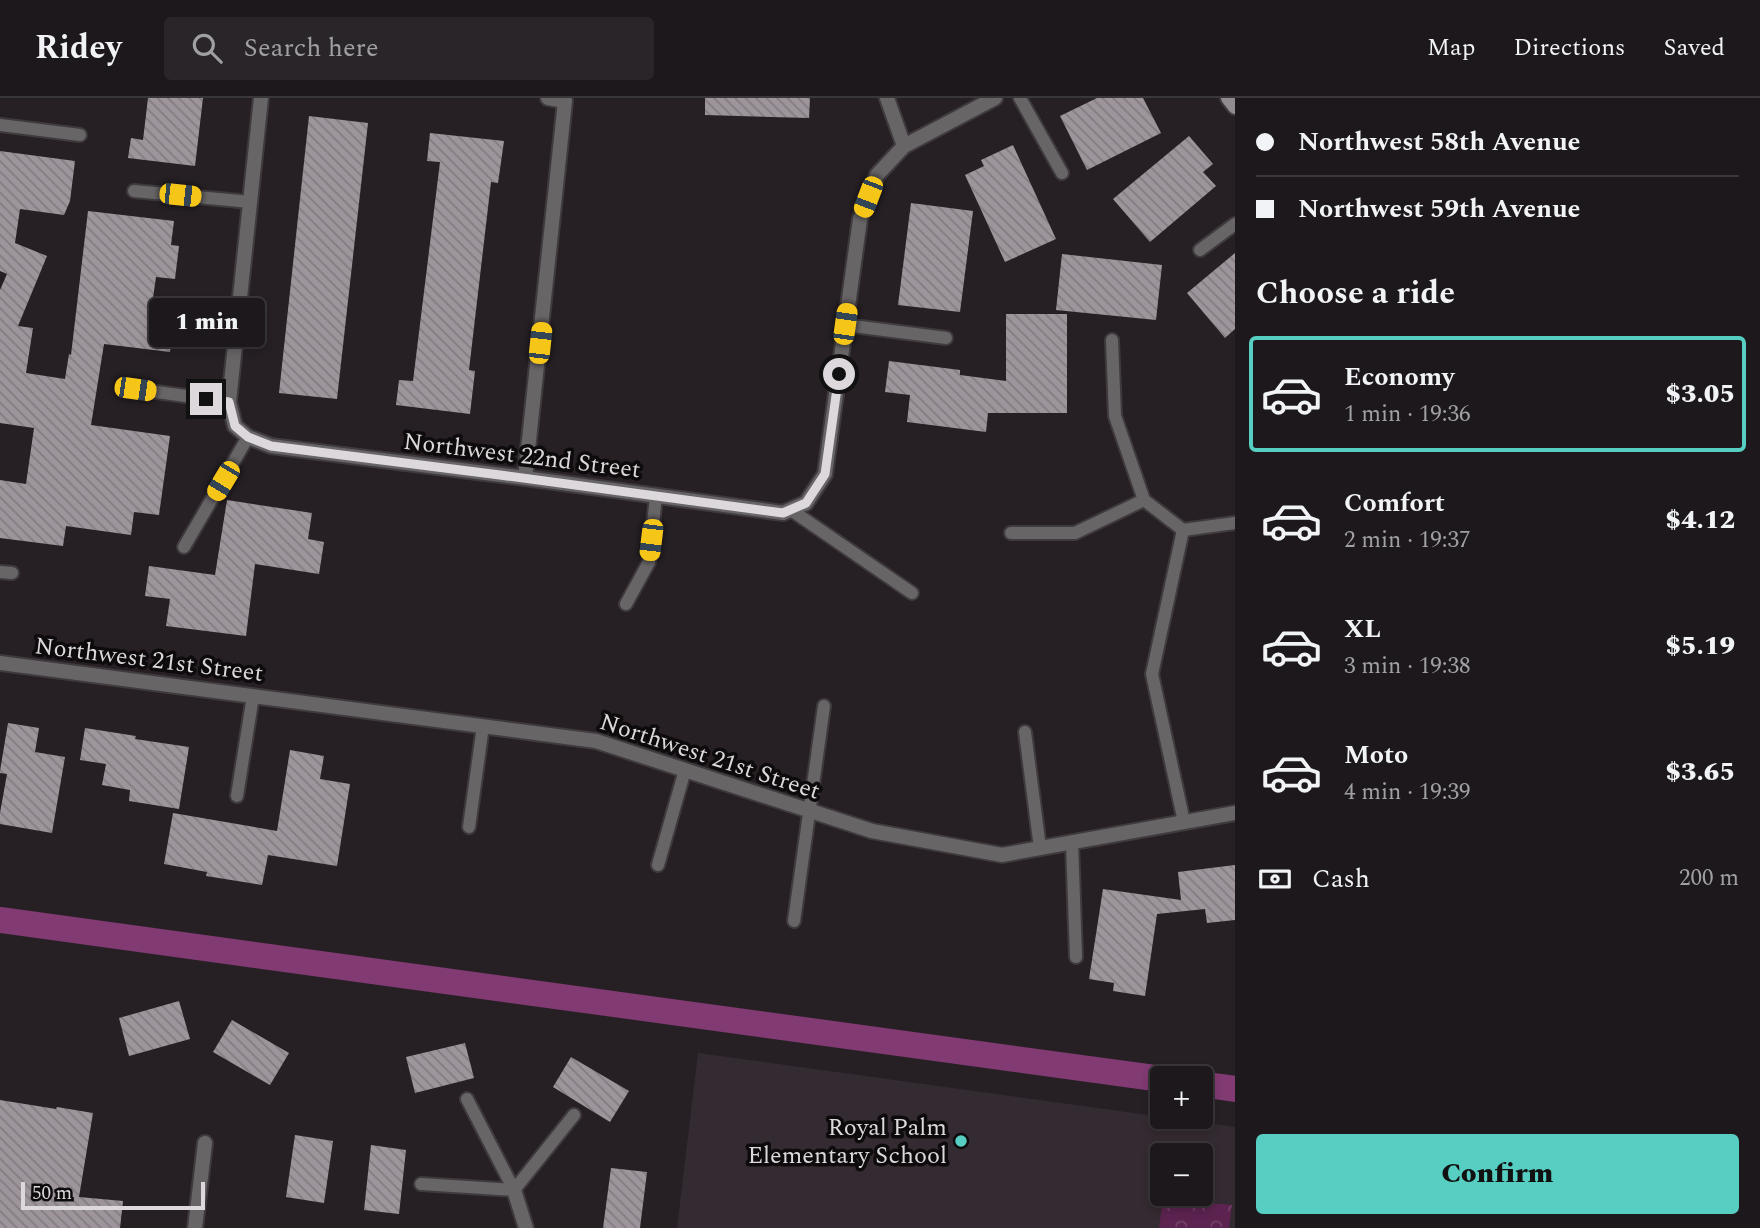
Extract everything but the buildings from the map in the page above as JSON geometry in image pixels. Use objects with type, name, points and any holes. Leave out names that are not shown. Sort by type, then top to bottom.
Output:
[{"type":"street","points":[[229,402],[261,98]]},
{"type":"street","points":[[526,478],[565,101],[548,98]]},
{"type":"street","points":[[887,98],[904,146]]},
{"type":"street","points":[[845,324],[860,219],[877,174],[904,146],[995,98]]},
{"type":"street","points":[[1228,98],[1235,107]]},
{"type":"street","name":"Northwest 22nd Street","points":[[229,402],[235,426],[248,437],[271,446],[783,513],[806,503],[825,474],[845,324]]},
{"type":"street","name":"Northwest 21st Street","points":[[0,663],[596,741],[872,831],[1002,855],[1235,813]]},
{"type":"street","points":[[195,1228],[205,1143]]},
{"type":"street","points":[[514,1190],[526,1228]]},
{"type":"lane","points":[[1020,98],[1062,173]]},
{"type":"lane","points":[[0,125],[80,135]]},
{"type":"lane","points":[[134,191],[250,202]]},
{"type":"lane","points":[[1200,250],[1235,225]]},
{"type":"lane","points":[[845,324],[946,338]]},
{"type":"lane","points":[[1112,340],[1115,415],[1144,499],[1183,530],[1235,523]]},
{"type":"lane","points":[[135,389],[229,402]]},
{"type":"lane","points":[[184,547],[248,437]]},
{"type":"lane","points":[[626,604],[649,562],[656,496]]},
{"type":"lane","points":[[1011,533],[1075,533],[1144,499]]},
{"type":"lane","points":[[791,510],[912,593]]},
{"type":"lane","points":[[1183,530],[1152,674],[1184,822]]},
{"type":"lane","points":[[237,796],[253,696]]},
{"type":"lane","points":[[794,921],[824,706]]},
{"type":"lane","points":[[469,827],[483,726]]},
{"type":"lane","points":[[1024,732],[1040,848]]},
{"type":"lane","points":[[658,865],[685,770]]},
{"type":"lane","points":[[1072,842],[1076,957]]},
{"type":"lane","points":[[467,1099],[514,1190]]},
{"type":"lane","points":[[514,1190],[574,1115]]},
{"type":"lane","points":[[421,1184],[514,1190]]},
{"type":"shaded area","name":"Royal Palm Elementary School","points":[[698,1053],[1150,1115],[1150,1129],[1213,1129],[1213,1124],[1235,1127],[1235,1228],[677,1228]]},
{"type":"green space","points":[[1232,1205],[1229,1228],[1159,1228],[1162,1206]]},
{"type":"waterway","points":[[0,920],[1150,1077]]},
{"type":"waterway","points":[[1213,1086],[1235,1089]]},
{"type":"place","name":"Royal Palm Elementary School","points":[[961,1141]]},
{"type":"route","points":[[206,399],[229,402],[235,426],[248,437],[271,446],[783,513],[806,503],[825,474],[839,374]]}]
